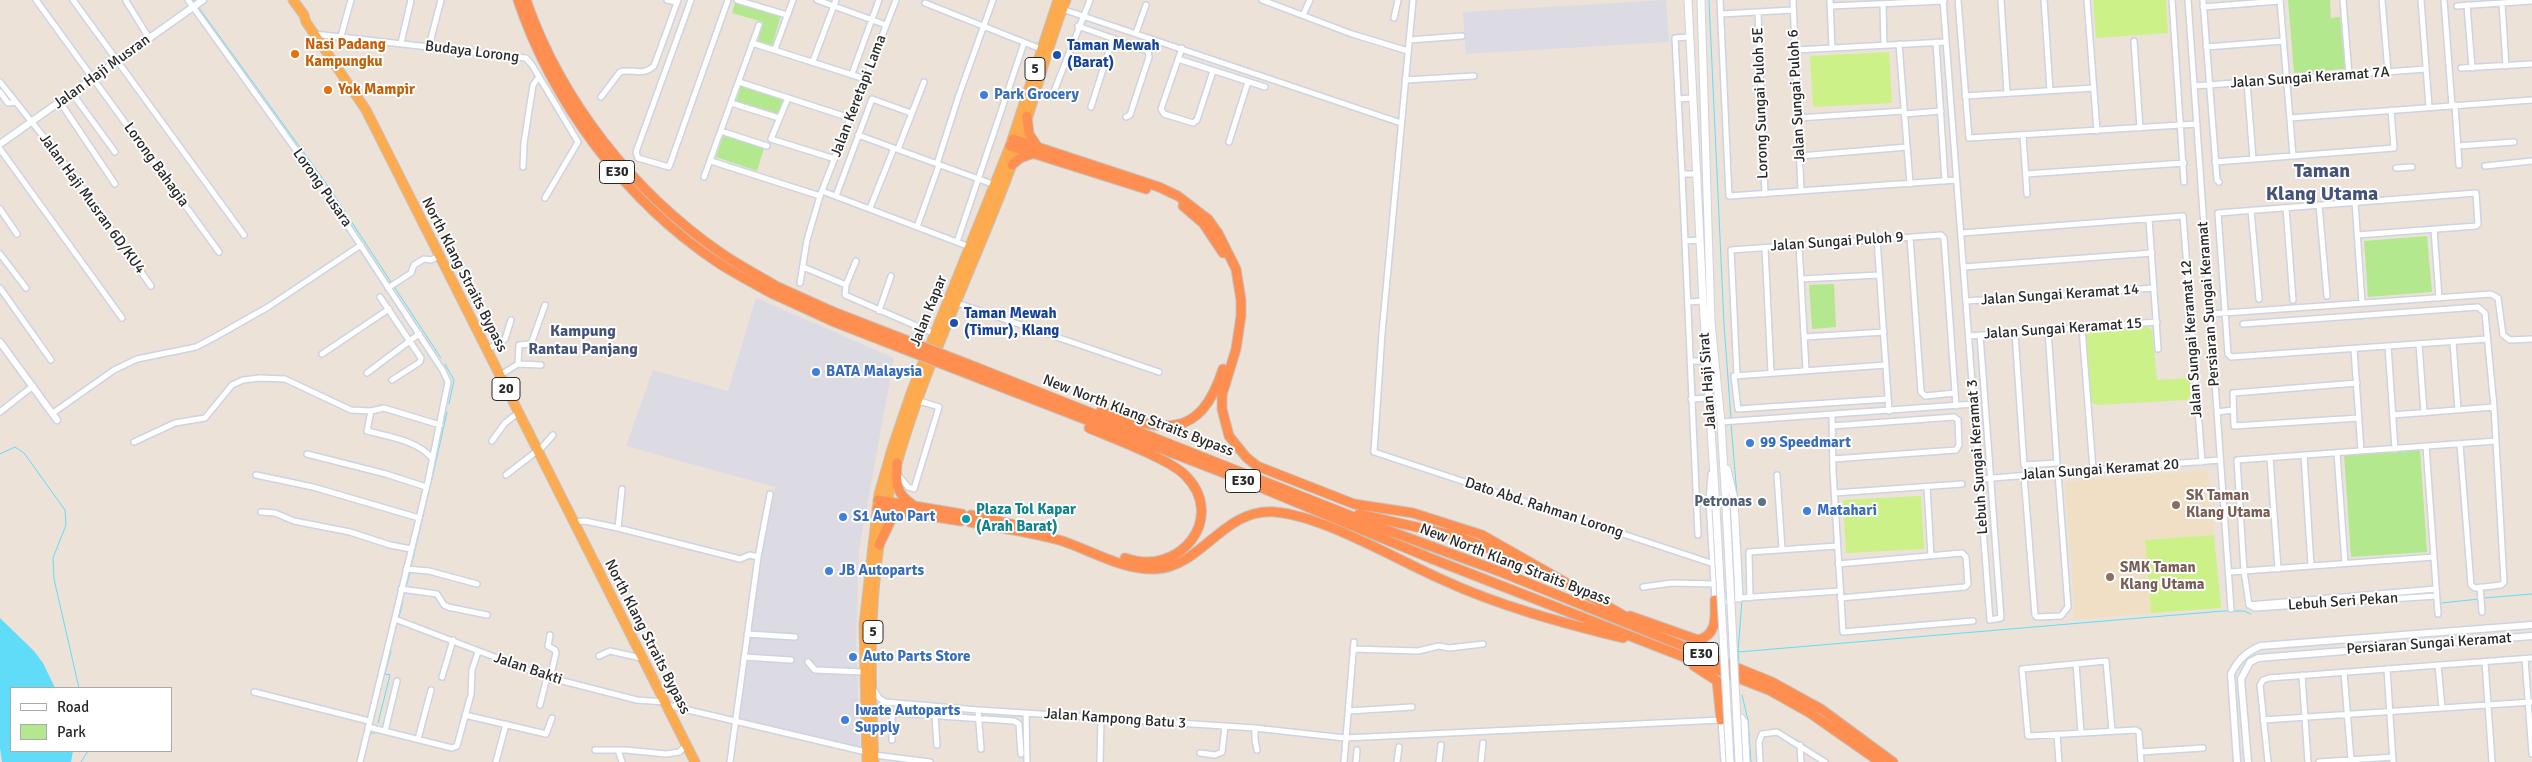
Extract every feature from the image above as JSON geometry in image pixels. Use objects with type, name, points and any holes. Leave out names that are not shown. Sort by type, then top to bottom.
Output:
[{"type":"highway","name":"North Klang Straits Bypass","points":[[286,0],[299,19],[306,22]]},
{"type":"highway","name":"North Klang Straits Bypass","points":[[293,0],[366,110],[572,522],[695,762]]},
{"type":"highway","name":"New North Klang Straits Bypass","points":[[518,0],[528,28],[551,76],[580,123],[610,164],[643,199],[680,233],[717,262],[775,290],[832,321],[982,375],[1074,405],[1384,529],[1501,572],[1665,646],[1769,690],[1810,713],[1880,762]]},
{"type":"highway","name":"New North Klang Straits Bypass","points":[[526,0],[566,86],[616,157],[649,193],[684,225],[775,290]]},
{"type":"highway","name":"Jalan Kapar","points":[[867,762],[871,756],[873,622],[882,505],[916,403],[1012,165],[1015,144],[1058,0]]},
{"type":"highway","name":"Jalan Kapar","points":[[871,756],[864,672],[865,598],[892,449],[935,334],[995,185],[1027,116],[1064,4]]},
{"type":"highway","points":[[1027,116],[1029,134],[1035,150]]},
{"type":"highway","points":[[1015,144],[1100,167],[1178,196],[1208,218],[1218,233],[1236,269],[1241,300],[1239,333],[1224,388],[1222,410],[1229,436],[1246,457],[1257,466],[1354,504],[1413,512],[1482,535],[1510,549],[1534,566],[1611,608],[1717,681],[1721,720]]},
{"type":"highway","points":[[1012,165],[1035,150],[1175,200],[1203,223],[1213,236],[1226,257],[1234,287],[1236,316],[1230,348],[1212,395],[1194,418],[1183,424],[1156,426],[1074,405]]},
{"type":"highway","name":"New North Klang Straits Bypass","points":[[982,375],[1026,398],[1250,483],[1430,558],[1796,693],[1893,762]]},
{"type":"highway","points":[[882,505],[1054,534],[1131,560],[1153,563],[1170,558],[1184,550],[1197,532],[1201,514],[1197,492],[1186,475],[1172,465],[1026,398]]},
{"type":"highway","points":[[896,467],[896,485],[899,493],[913,509]]},
{"type":"highway","points":[[879,545],[892,518],[913,509]]},
{"type":"highway","points":[[966,518],[1060,540],[1135,567],[1155,569],[1183,561],[1234,522],[1254,514],[1274,512],[1300,516],[1343,533],[1445,581],[1490,599],[1568,623],[1665,646]]},
{"type":"highway","points":[[1344,512],[1456,536],[1534,566]]},
{"type":"highway","points":[[1611,608],[1698,640],[1705,638],[1715,625],[1715,600]]},
{"type":"main road","name":"Jalan Haji Sirat","points":[[1688,0],[1708,398],[1730,762]]},
{"type":"main road","name":"Jalan Haji Sirat","points":[[1701,0],[1711,322],[1725,422],[1726,506],[1739,762]]},
{"type":"main road","points":[[1690,61],[1692,33],[1696,27],[1700,32],[1703,50]]},
{"type":"main road","points":[[1724,457],[1734,499],[1744,598]]},
{"type":"main road","points":[[1721,720],[1743,719],[1746,762]]},
{"type":"street","name":"Lorong Bahagia","points":[[36,0],[219,252]]},
{"type":"street","points":[[74,0],[244,235]]},
{"type":"street","name":"Lorong Pusara","points":[[188,0],[319,182],[443,371],[448,382],[440,425]]},
{"type":"street","name":"Jalan Haji Musran","points":[[0,144],[62,105],[72,93],[203,0]]},
{"type":"street","points":[[341,36],[351,0]]},
{"type":"street","points":[[401,43],[411,0]]},
{"type":"street","points":[[429,46],[441,0]]},
{"type":"street","points":[[601,98],[620,72],[640,73],[648,71],[654,66],[677,1],[667,0]]},
{"type":"street","points":[[691,0],[636,152],[638,158],[669,168],[728,0]]},
{"type":"street","points":[[737,0],[788,15]]},
{"type":"street","points":[[775,49],[793,0]]},
{"type":"street","points":[[817,0],[835,3],[886,25]]},
{"type":"street","points":[[852,74],[879,0]]},
{"type":"street","name":"Jalan Keretapi Lama","points":[[800,283],[807,240],[821,193],[896,0]]},
{"type":"street","points":[[917,227],[958,95],[994,0]]},
{"type":"street","points":[[1053,94],[1078,26],[1090,0]]},
{"type":"street","points":[[1262,0],[1303,16],[1408,51]]},
{"type":"street","points":[[1280,7],[1283,0]]},
{"type":"street","points":[[1303,16],[1310,0]]},
{"type":"street","points":[[1394,18],[1398,0]]},
{"type":"street","points":[[1064,4],[1083,16],[1401,123],[1413,0]]},
{"type":"street","points":[[1720,0],[1729,196],[1956,180]]},
{"type":"street","name":"Jalan Sungai Puloh 6","points":[[1793,0],[1802,191]]},
{"type":"street","points":[[1958,0],[1969,138],[2196,124]]},
{"type":"street","points":[[2001,0],[2008,93]]},
{"type":"street","points":[[2044,0],[2050,90]]},
{"type":"street","points":[[2087,0],[2097,131]]},
{"type":"street","points":[[2172,0],[2182,125],[2184,182]]},
{"type":"street","name":"Persiaran Sungai Keramat","points":[[2188,0],[2220,460],[2230,572],[2231,609]]},
{"type":"street","points":[[2203,0],[2215,162],[2219,182]]},
{"type":"street","points":[[2343,0],[2349,75]]},
{"type":"street","points":[[2382,0],[2388,72]]},
{"type":"street","points":[[2421,0],[2429,107]]},
{"type":"street","points":[[2444,0],[2459,166]]},
{"type":"street","points":[[1832,48],[1830,3],[1870,2],[1882,4],[1943,1]]},
{"type":"street","name":"Lebuh Sungai Keramat 3","points":[[1943,1],[1990,620],[1999,620],[2001,618],[1980,335]]},
{"type":"street","points":[[2203,7],[2241,2],[2280,1],[2292,156]]},
{"type":"street","points":[[2457,6],[2532,1]]},
{"type":"street","points":[[126,2],[149,38]]},
{"type":"street","points":[[813,62],[835,3]]},
{"type":"street","points":[[924,3],[1042,49]]},
{"type":"street","points":[[2502,3],[2506,66]]},
{"type":"street","points":[[1882,4],[1884,45]]},
{"type":"street","points":[[1136,33],[1146,5]]},
{"type":"street","points":[[2467,5],[2472,68]]},
{"type":"street","points":[[1721,14],[1793,10]]},
{"type":"street","name":"Lorong Sungai Puloh 5E","points":[[1758,12],[1765,194]]},
{"type":"street","points":[[704,177],[759,25]]},
{"type":"street","points":[[1078,26],[1148,51],[1149,57],[1130,115],[1126,117]]},
{"type":"street","name":"Budaya Lorong","points":[[314,34],[526,58],[578,142],[545,198]]},
{"type":"street","points":[[1410,40],[1462,36]]},
{"type":"street","points":[[1689,37],[1675,38],[1698,535]]},
{"type":"street","points":[[1091,107],[1113,38]]},
{"type":"street","points":[[2134,41],[2140,128]]},
{"type":"street","points":[[2206,47],[2283,41]]},
{"type":"street","points":[[1936,42],[1945,181]]},
{"type":"street","points":[[1795,50],[1946,42]]},
{"type":"street","points":[[752,43],[865,79]]},
{"type":"street","points":[[957,242],[1024,43]]},
{"type":"street","points":[[1899,44],[1910,184]]},
{"type":"street","points":[[1182,48],[1161,109],[1164,114],[1193,122],[1197,120],[1213,70]]},
{"type":"street","points":[[1178,60],[1266,87]]},
{"type":"street","points":[[2461,68],[2532,64]]},
{"type":"street","name":"Jalan Sungai Keramat 7A","points":[[2194,86],[2426,69]]},
{"type":"street","points":[[1405,80],[1474,76]]},
{"type":"street","points":[[523,168],[524,143],[533,85],[539,77]]},
{"type":"street","name":"Jalan Haji Musran 6D/KU4","points":[[0,82],[62,160],[151,286]]},
{"type":"street","points":[[739,82],[850,118]]},
{"type":"street","points":[[870,208],[924,82]]},
{"type":"street","points":[[1229,142],[1248,82]]},
{"type":"street","points":[[2246,82],[2253,159]]},
{"type":"street","points":[[1965,96],[2094,88]]},
{"type":"street","points":[[0,92],[8,103],[15,102]]},
{"type":"street","points":[[72,93],[116,152]]},
{"type":"street","points":[[788,98],[771,139],[835,159]]},
{"type":"street","points":[[1678,98],[1692,98]]},
{"type":"street","points":[[836,196],[872,99],[911,113]]},
{"type":"street","points":[[2290,118],[2532,100]]},
{"type":"street","points":[[731,103],[779,118]]},
{"type":"street","points":[[62,105],[115,184]]},
{"type":"street","points":[[2215,162],[2394,148],[2391,110]]},
{"type":"street","points":[[1798,118],[1941,111]]},
{"type":"street","name":"Dato Abd. Rahman Lorong","points":[[1401,123],[1382,333],[1374,452],[1714,564]]},
{"type":"street","points":[[721,131],[767,146]]},
{"type":"street","points":[[858,135],[995,185]]},
{"type":"street","points":[[2023,135],[2027,194]]},
{"type":"street","points":[[2458,146],[2514,142]]},
{"type":"street","points":[[1800,156],[1907,148]]},
{"type":"street","points":[[0,149],[122,318]]},
{"type":"street","points":[[711,161],[836,196],[970,247]]},
{"type":"street","points":[[2485,166],[2532,161]]},
{"type":"street","points":[[2026,174],[2184,163]]},
{"type":"street","points":[[2396,168],[2412,167]]},
{"type":"street","points":[[1682,174],[1698,174]]},
{"type":"street","points":[[2357,235],[2476,226],[2478,224],[2476,193],[2218,213],[2228,354],[2231,357],[2487,339]]},
{"type":"street","points":[[2355,202],[2362,303]]},
{"type":"street","points":[[2319,205],[2327,296]]},
{"type":"street","points":[[2286,208],[2293,300]]},
{"type":"street","points":[[0,209],[16,234]]},
{"type":"street","points":[[2251,210],[2258,299]]},
{"type":"street","name":"Jalan Sungai Keramat 12","points":[[2149,219],[2183,216],[2202,462]]},
{"type":"street","points":[[1962,233],[2149,219],[2158,349]]},
{"type":"street","points":[[2434,229],[2439,298]]},
{"type":"street","name":"Lebuh Sungai Keramat 3","points":[[1944,236],[1956,406]]},
{"type":"street","name":"Jalan Sungai Puloh 9","points":[[1736,375],[1731,250],[1944,236]]},
{"type":"street","points":[[1910,237],[1921,392],[1925,396],[1955,393]]},
{"type":"street","points":[[1876,239],[1889,411]]},
{"type":"street","points":[[1685,241],[1700,240]]},
{"type":"street","points":[[53,414],[114,370],[138,358],[196,347],[215,337],[268,307],[361,245]]},
{"type":"street","points":[[1799,245],[1806,370]]},
{"type":"street","points":[[1765,248],[1771,372]]},
{"type":"street","points":[[1964,267],[2152,253]]},
{"type":"street","points":[[0,254],[26,288]]},
{"type":"street","points":[[388,288],[411,273],[414,266],[424,260],[439,256]]},
{"type":"street","points":[[856,261],[844,292],[848,298],[935,334]]},
{"type":"street","points":[[803,267],[846,285]]},
{"type":"street","points":[[1801,279],[1879,275]]},
{"type":"street","points":[[879,310],[891,276]]},
{"type":"street","points":[[0,288],[51,360]]},
{"type":"street","name":"Jalan Sungai Keramat 14","points":[[1967,302],[2154,288]]},
{"type":"street","points":[[2210,314],[2494,295],[2498,298],[2503,335],[2510,340],[2532,339]]},
{"type":"street","points":[[380,297],[421,360],[392,380]]},
{"type":"street","points":[[2398,300],[2399,313]]},
{"type":"street","points":[[1688,302],[1703,301]]},
{"type":"street","points":[[957,303],[1159,372]]},
{"type":"street","points":[[518,364],[519,345],[531,344],[545,305]]},
{"type":"street","points":[[2243,324],[2478,307],[2485,313],[2496,441],[2504,582],[2501,585],[2480,587],[2471,585],[2460,444]]},
{"type":"street","points":[[322,354],[389,309]]},
{"type":"street","points":[[487,350],[505,339],[511,320]]},
{"type":"street","name":"Jalan Sungai Keramat 15","points":[[1969,336],[2157,322]]},
{"type":"street","points":[[2082,328],[2093,470]]},
{"type":"street","points":[[2015,333],[2024,465],[2057,463],[2048,330]]},
{"type":"street","points":[[1805,337],[1884,332]]},
{"type":"street","points":[[367,372],[419,334]]},
{"type":"street","points":[[0,342],[58,420]]},
{"type":"street","points":[[2453,342],[2458,410]]},
{"type":"street","points":[[2419,344],[2424,413]]},
{"type":"street","points":[[2388,346],[2395,448]]},
{"type":"street","points":[[2354,349],[2362,451]]},
{"type":"street","points":[[1690,361],[1706,361]]},
{"type":"street","points":[[499,376],[518,364],[541,365]]},
{"type":"street","points":[[1742,421],[1736,375],[1886,365]]},
{"type":"street","points":[[134,442],[175,423],[205,418],[229,388],[243,380],[286,380],[351,410],[371,411],[384,408],[440,425],[360,762]]},
{"type":"street","points":[[2357,383],[2233,393],[2233,410],[2234,426],[2359,418]]},
{"type":"street","points":[[0,412],[33,386]]},
{"type":"street","points":[[1691,399],[1708,398]]},
{"type":"street","points":[[1739,408],[1888,399]]},
{"type":"street","points":[[896,467],[902,482],[914,489],[938,407],[923,402],[916,403]]},
{"type":"street","points":[[1725,422],[1974,404]]},
{"type":"street","points":[[2393,415],[2494,408]]},
{"type":"street","points":[[2217,412],[2233,410]]},
{"type":"street","points":[[371,411],[368,431],[424,449],[432,458]]},
{"type":"street","points":[[492,441],[505,423],[518,413]]},
{"type":"street","points":[[1832,415],[1834,493],[1843,632],[1973,621]]},
{"type":"street","points":[[1832,426],[1954,417],[1958,420],[1959,445],[1956,450],[1833,459]]},
{"type":"street","points":[[506,475],[537,452],[554,435]]},
{"type":"street","points":[[2436,589],[2249,605],[2244,571],[2237,460],[2496,441]]},
{"type":"street","points":[[2426,446],[2438,614]]},
{"type":"street","points":[[2337,453],[2345,563]]},
{"type":"street","points":[[307,454],[386,474],[426,488]]},
{"type":"street","points":[[2304,455],[2311,566]]},
{"type":"street","points":[[2270,458],[2278,568]]},
{"type":"street","points":[[1713,459],[1709,502],[1715,600],[1724,602],[1744,598],[1840,591]]},
{"type":"street","name":"Jalan Sungai Keramat 20","points":[[1980,479],[2220,460]]},
{"type":"street","points":[[2024,476],[2034,615],[2037,617],[2061,616],[2068,607],[2058,473]]},
{"type":"street","points":[[256,475],[312,487],[419,518]]},
{"type":"street","points":[[1777,476],[1782,549]]},
{"type":"street","points":[[1834,493],[1962,484]]},
{"type":"street","points":[[1927,487],[1932,556]]},
{"type":"street","points":[[618,528],[621,513],[619,503],[622,489]]},
{"type":"street","points":[[730,762],[758,556],[770,494]]},
{"type":"street","points":[[261,512],[275,513],[294,522],[350,532],[390,545],[411,549]]},
{"type":"street","points":[[572,522],[585,521],[618,528],[740,559],[750,555],[758,556]]},
{"type":"street","points":[[1744,598],[1749,552],[1837,546]]},
{"type":"street","points":[[1838,564],[1965,554],[1968,584],[1965,587],[1840,598]]},
{"type":"street","points":[[2230,572],[2434,557]]},
{"type":"street","points":[[406,569],[429,571],[477,584]]},
{"type":"street","points":[[1643,586],[1714,584]]},
{"type":"street","points":[[2480,587],[2482,612]]},
{"type":"street","points":[[401,589],[437,594],[444,605],[448,607],[487,616]]},
{"type":"street","name":"Lebuh Seri Pekan","points":[[2249,605],[2255,608],[2436,596]]},
{"type":"street","name":"Jalan Bakti","points":[[395,619],[453,640],[478,652],[549,677],[636,700],[666,703],[871,756],[930,762]]},
{"type":"street","name":"Persiaran Sungai Keramat","points":[[2237,762],[2231,674],[2237,661],[2247,652],[2260,646],[2532,625]]},
{"type":"street","points":[[747,634],[795,637]]},
{"type":"street","points":[[540,705],[556,653],[555,650],[548,646],[550,635]]},
{"type":"street","name":"Persiaran Sungai Keramat","points":[[2248,762],[2241,678],[2250,662],[2258,658],[2532,636]]},
{"type":"street","points":[[442,677],[453,640]]},
{"type":"street","points":[[1344,762],[1354,642]]},
{"type":"street","points":[[1354,649],[1418,651],[1435,647],[1449,648],[1483,644]]},
{"type":"street","points":[[599,656],[610,651],[642,658]]},
{"type":"street","points":[[254,692],[369,724],[385,731],[452,748],[457,746],[470,696],[472,670],[478,652]]},
{"type":"street","points":[[744,657],[791,660]]},
{"type":"street","points":[[2268,762],[2260,686],[2263,680],[2302,675],[2532,658]]},
{"type":"street","points":[[2525,659],[2530,702],[2532,754]]},
{"type":"street","points":[[2112,731],[2107,662],[2104,660],[2024,668],[2022,670],[2026,735],[2138,731],[2141,762]]},
{"type":"street","points":[[808,662],[816,670],[864,672]]},
{"type":"street","points":[[2485,662],[2492,762]]},
{"type":"street","points":[[2076,664],[2081,733]]},
{"type":"street","points":[[2438,665],[2442,708]]},
{"type":"street","points":[[2319,762],[2393,760],[2386,669]]},
{"type":"street","points":[[2344,672],[2350,760]]},
{"type":"street","points":[[2302,675],[2308,762]]},
{"type":"street","points":[[385,731],[397,681]]},
{"type":"street","points":[[872,685],[879,698],[885,702],[875,710],[872,716]]},
{"type":"street","points":[[418,739],[431,690]]},
{"type":"street","name":"Jalan Kampong Batu 3","points":[[885,702],[1255,728],[1345,738],[1721,720]]},
{"type":"street","points":[[2263,720],[2530,702]]},
{"type":"street","points":[[1348,711],[1412,707]]},
{"type":"street","points":[[978,710],[981,749]]},
{"type":"street","points":[[1026,713],[1027,762]]},
{"type":"street","points":[[892,740],[892,716],[896,714],[1017,722],[1020,754]]},
{"type":"street","points":[[465,715],[546,734],[552,718]]},
{"type":"street","points":[[936,716],[937,745]]},
{"type":"street","points":[[1100,762],[1101,718]]},
{"type":"street","points":[[1721,720],[1724,762]]},
{"type":"street","points":[[496,762],[506,724]]},
{"type":"street","points":[[1200,753],[1214,755],[1222,752],[1225,726]]},
{"type":"street","points":[[1255,728],[1255,740],[1258,750]]},
{"type":"street","points":[[1760,762],[1759,742],[1762,734],[1777,732],[1825,762]]},
{"type":"street","points":[[2057,735],[2059,762]]},
{"type":"street","points":[[1481,762],[1483,742]]},
{"type":"street","points":[[595,750],[666,754],[679,752],[687,745]]},
{"type":"street","points":[[1439,762],[1441,745]]},
{"type":"street","points":[[1800,745],[1801,762]]},
{"type":"street","points":[[1397,762],[1399,746]]},
{"type":"street","points":[[2140,752],[2203,748]]},
{"type":"street","points":[[618,750],[623,762]]},
{"type":"street","points":[[1356,762],[1357,750]]},
{"type":"shaded area","points":[[1666,0],[1669,42],[1466,54],[1463,12]]},
{"type":"shaded area","points":[[756,298],[894,358],[859,550],[856,640],[860,749],[736,720],[763,548],[775,487],[626,446],[653,370],[728,391]]},
{"type":"shaded area","name":"SMK Taman Klang Utama","points":[[2208,470],[2214,535],[2145,540],[2151,613],[2075,619],[2065,482]]},
{"type":"green space","points":[[2093,0],[2166,0],[2168,33],[2096,38]]},
{"type":"green space","points":[[2288,0],[2330,0],[2331,18],[2340,17],[2345,69],[2294,73]]},
{"type":"green space","points":[[735,2],[781,16],[772,45],[758,41],[763,22],[732,13]]},
{"type":"green space","points":[[1889,52],[1892,103],[1813,107],[1810,56]]},
{"type":"green space","points":[[741,86],[783,100],[779,114],[736,102]]},
{"type":"green space","points":[[724,134],[764,148],[757,171],[716,157]]},
{"type":"green space","points":[[2427,236],[2432,292],[2368,297],[2364,241]]},
{"type":"green space","points":[[1834,284],[1836,327],[1812,329],[1809,285]]},
{"type":"green space","points":[[2146,326],[2152,330],[2157,380],[2190,378],[2191,396],[2186,400],[2097,405],[2091,402],[2086,335],[2090,331]]},
{"type":"green space","points":[[2420,450],[2427,552],[2351,557],[2344,455]]},
{"type":"green space","points":[[1921,496],[1924,549],[1846,553],[1843,500]]},
{"type":"green space","points":[[2214,535],[2221,608],[2151,613],[2145,540]]},
{"type":"water","points":[[0,618],[34,651],[43,663],[55,687],[10,687],[10,752],[73,752],[71,762],[2,762],[0,748]]},
{"type":"waterway","points":[[1709,0],[1724,324],[1731,419]]},
{"type":"waterway","points":[[199,8],[328,186],[391,282]]},
{"type":"waterway","points":[[395,288],[441,358]]},
{"type":"waterway","points":[[445,364],[454,380],[449,404]]},
{"type":"waterway","points":[[432,479],[447,412]]},
{"type":"waterway","points":[[1731,423],[1737,496]]},
{"type":"waterway","points":[[0,454],[15,447],[24,453],[65,510],[66,525],[53,558],[54,579],[79,687]]},
{"type":"waterway","points":[[411,567],[430,486]]},
{"type":"waterway","points":[[1738,508],[1743,596]]},
{"type":"waterway","points":[[406,587],[410,573]]},
{"type":"waterway","points":[[2483,598],[2532,594]]},
{"type":"waterway","points":[[2442,603],[2479,599]]},
{"type":"waterway","points":[[1742,600],[1738,652],[2223,611],[2244,611],[2251,614]]},
{"type":"waterway","points":[[399,617],[403,601]]},
{"type":"waterway","points":[[396,628],[397,624]]},
{"type":"waterway","points":[[378,723],[390,675],[385,674],[391,651]]},
{"type":"waterway","points":[[1738,652],[1739,662]]},
{"type":"waterway","points":[[1742,695],[1748,720],[1751,762]]},
{"type":"waterway","points":[[363,762],[370,733],[375,733]]},
{"type":"waterway","points":[[81,762],[87,752]]},
{"type":"place","name":"Nasi Padang Kampungku","points":[[295,54]]},
{"type":"place","name":"Taman Mewah (Barat)","points":[[1057,55]]},
{"type":"place","name":"Yok Mampir","points":[[328,90]]},
{"type":"place","name":"Park Grocery","points":[[984,95]]},
{"type":"place","name":"Taman Mewah (Timur), Klang","points":[[954,323]]},
{"type":"place","name":"BATA Malaysia","points":[[816,372]]},
{"type":"place","name":"99 Speedmart","points":[[1750,443]]},
{"type":"place","name":"Petronas","points":[[1762,502]]},
{"type":"place","name":"SK Taman Klang Utama","points":[[2176,505]]},
{"type":"place","name":"Matahari","points":[[1807,511]]},
{"type":"place","name":"S1 Auto Part","points":[[843,517]]},
{"type":"place","name":"Plaza Tol Kapar (Arah Barat)","points":[[966,519]]},
{"type":"place","name":"JB Autoparts","points":[[829,571]]},
{"type":"place","name":"SMK Taman Klang Utama","points":[[2110,577]]},
{"type":"place","name":"Auto Parts Store","points":[[853,657]]},
{"type":"place","name":"Iwate Autoparts Supply","points":[[845,720]]},
{"type":"district","name":"Taman Klang Utama","points":[[2322,184]]},
{"type":"district","name":"Kampung Rantau Panjang","points":[[583,341]]}]
